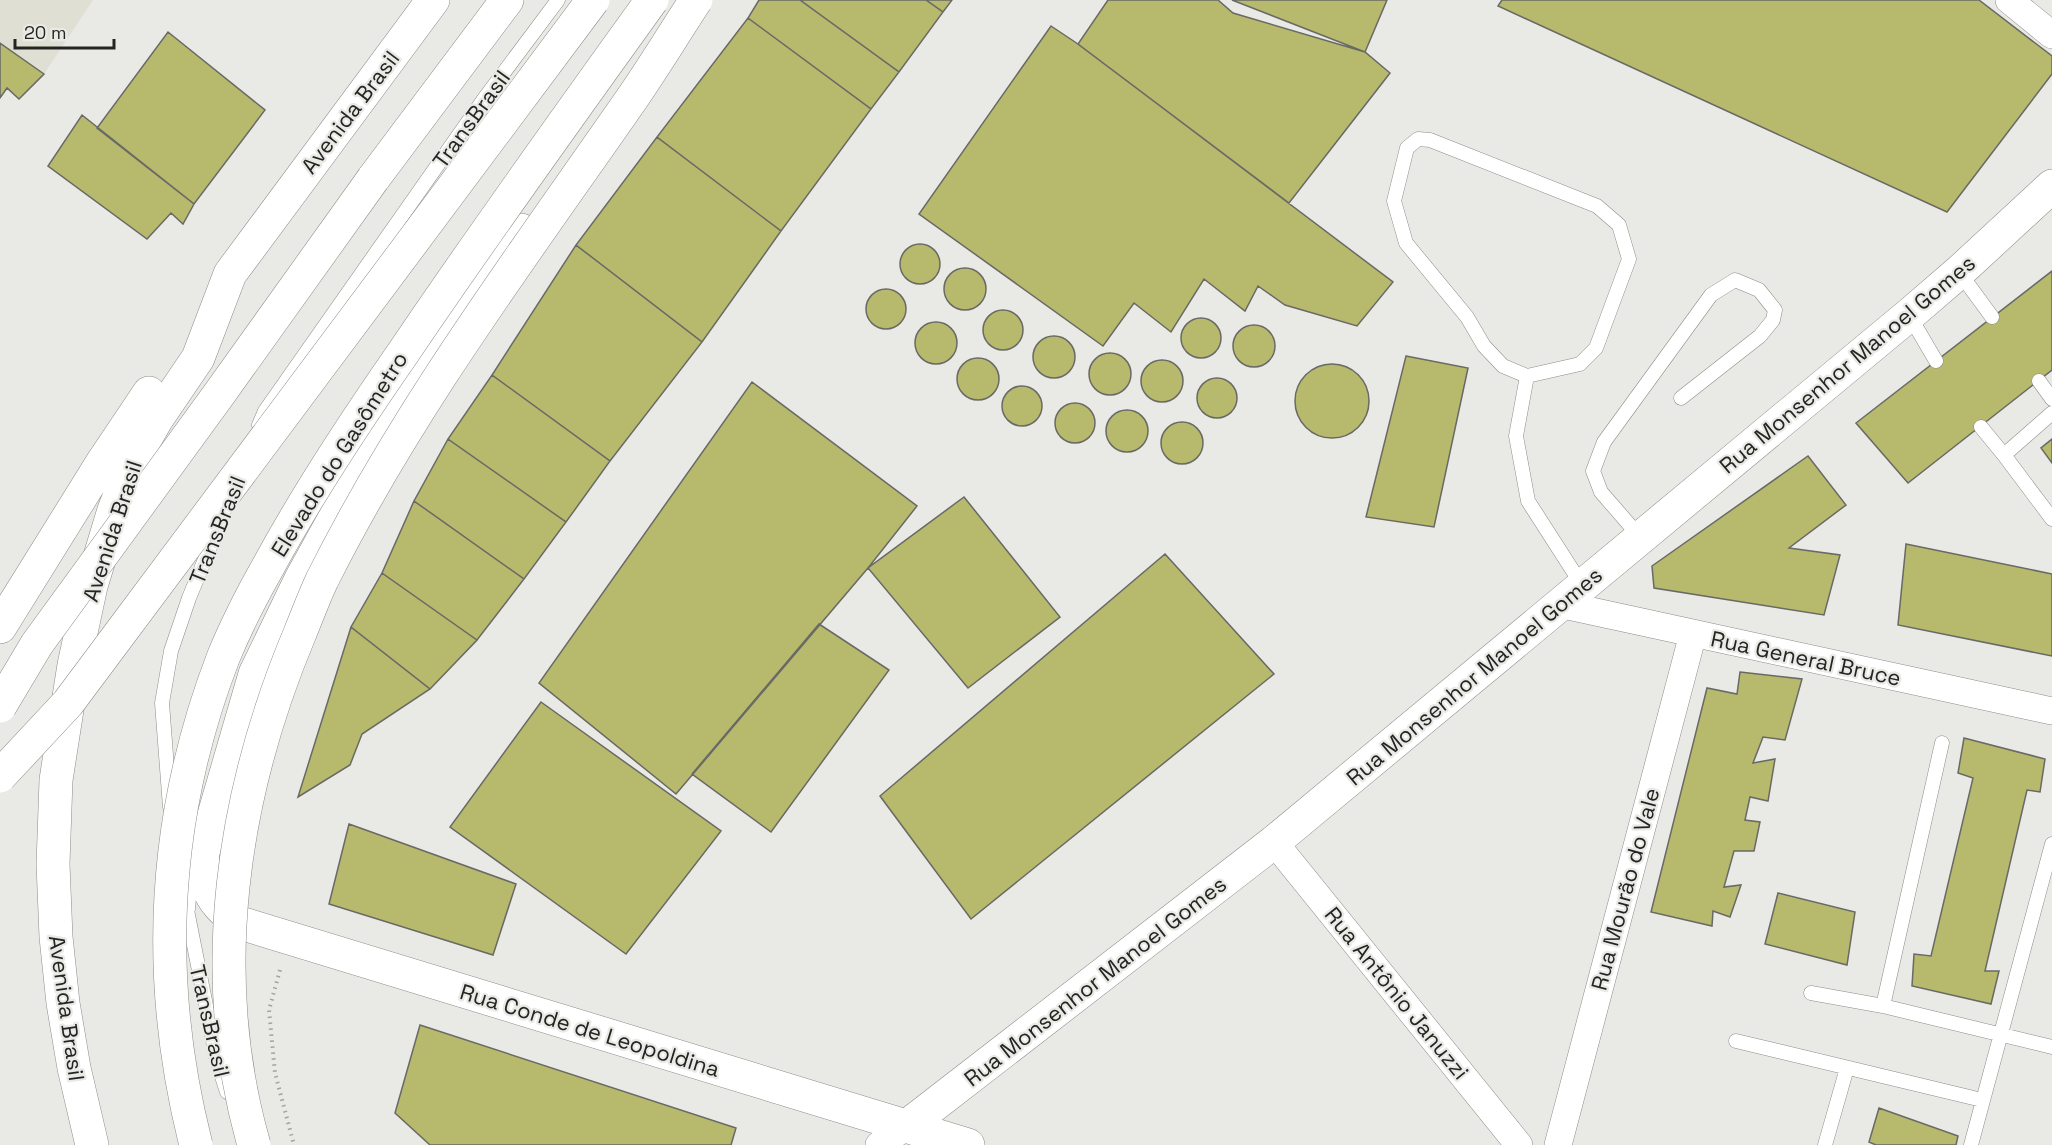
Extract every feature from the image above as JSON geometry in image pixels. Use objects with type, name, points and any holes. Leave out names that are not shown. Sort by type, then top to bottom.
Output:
[{"type":"main road","name":"Avenida Brasil","points":[[92,1145],[74,1068],[63,1003],[56,937],[53,864],[56,780],[74,665],[91,586],[114,510],[135,457],[156,420],[198,358],[230,274],[433,0]]},
{"type":"main road","points":[[0,705],[37,644],[373,179],[507,0]]},
{"type":"main road","points":[[0,776],[68,703],[593,0]]},
{"type":"main road","name":"Elevado do Gasômetro","points":[[196,1145],[185,1102],[173,1025],[169,943],[172,868],[183,801],[198,734],[224,657],[252,595],[323,470],[448,285],[652,0]]},
{"type":"main road","points":[[213,815],[255,674],[301,579],[355,481],[465,306],[687,0]]},
{"type":"main road","points":[[254,1145],[244,1109],[231,1031],[229,964],[231,903],[237,849],[248,791],[286,666],[321,582],[414,418],[531,240],[635,94],[696,0]]},
{"type":"main road","name":"Rua Monsenhor Manoel Gomes","points":[[907,1126],[1274,842],[1959,272],[2052,186]]},
{"type":"main road","points":[[0,627],[102,463],[230,274]]},
{"type":"main road","name":"Rua Conde de Leopoldina","points":[[213,815],[202,856],[206,884],[217,906],[237,922],[968,1145]]},
{"type":"street","points":[[2009,0],[2052,35]]},
{"type":"street","name":"Rua General Bruce","points":[[1571,595],[1693,634],[2052,711]]},
{"type":"street","name":"Rua Mourão do Vale","points":[[1558,1145],[1693,634]]},
{"type":"street","name":"Rua Antônio Januzzi","points":[[1274,842],[1519,1145]]},
{"type":"street","name":"Rua Monsenhor Manoel Gomes","points":[[879,1145],[907,1126]]},
{"type":"lane","name":"TransBrasil","points":[[244,1145],[217,1060],[188,920],[171,812],[162,703],[171,651],[189,598],[265,411],[484,99],[558,0]]},
{"type":"lane","points":[[1418,139],[1430,140],[1597,206],[1619,225],[1629,259],[1596,348],[1580,364],[1527,376],[1503,366],[1484,346],[1467,317],[1406,243],[1394,201],[1407,148],[1418,139]]},
{"type":"lane","points":[[1959,272],[1992,317]]},
{"type":"lane","points":[[1640,537],[1601,492],[1593,471],[1604,442],[1711,295],[1735,280],[1759,290],[1775,310],[1773,320],[1760,336],[1682,398]]},
{"type":"lane","points":[[1908,315],[1936,361]]},
{"type":"lane","points":[[1527,376],[1516,436],[1528,501],[1571,595]]},
{"type":"lane","points":[[2039,381],[2052,399]]},
{"type":"lane","points":[[2004,455],[2052,412]]},
{"type":"lane","points":[[1981,426],[2052,519]]},
{"type":"lane","points":[[1883,1006],[1942,743]]},
{"type":"lane","points":[[188,920],[189,881],[193,860],[213,815]]},
{"type":"lane","points":[[1971,1145],[2052,844]]},
{"type":"lane","points":[[1811,993],[1883,1006],[2052,1047]]},
{"type":"lane","points":[[1736,1041],[1982,1100]]},
{"type":"lane","points":[[1825,1145],[1848,1068]]},
{"type":"path","points":[[290,938],[269,1010],[275,1073],[294,1145]]},
{"type":"shaded area","points":[[0,0],[93,0],[44,74],[0,43]]},
{"type":"building","points":[[759,0],[800,0],[899,72],[871,109],[748,18]]},
{"type":"building","points":[[800,0],[926,0],[943,12],[899,72]]},
{"type":"building","points":[[926,0],[952,0],[943,12]]},
{"type":"building","points":[[1108,0],[1218,0],[1233,13],[1365,52],[1390,73],[1289,203],[1078,44]]},
{"type":"building","points":[[1232,0],[1387,0],[1365,52]]},
{"type":"building","points":[[1502,0],[1979,0],[2052,56],[2052,74],[1947,212],[1498,6]]},
{"type":"building","points":[[748,18],[871,109],[781,231],[657,137]]},
{"type":"building","points":[[1051,26],[1393,282],[1357,326],[1285,305],[1258,286],[1245,311],[1204,279],[1171,332],[1134,303],[1103,346],[919,214]]},
{"type":"building","points":[[168,32],[265,110],[194,204],[97,128]]},
{"type":"building","points":[[0,43],[44,74],[19,99],[7,88],[0,98]]},
{"type":"building","points":[[82,115],[194,204],[183,224],[171,213],[147,239],[48,166]]},
{"type":"building","points":[[657,137],[781,231],[702,342],[576,245]]},
{"type":"building","points":[[920,244],[928,245],[934,250],[939,256],[939,272],[934,278],[928,283],[920,284],[912,283],[906,278],[901,272],[900,264],[901,256],[906,250],[912,245]]},
{"type":"building","points":[[576,245],[702,342],[610,461],[492,375]]},
{"type":"building","points":[[965,268],[979,275],[986,289],[979,303],[965,310],[951,303],[944,289],[951,275]]},
{"type":"building","points":[[2052,271],[2052,370],[1908,483],[1856,423]]},
{"type":"building","points":[[886,289],[894,290],[900,295],[905,301],[905,317],[900,323],[894,328],[886,329],[878,328],[872,323],[867,317],[866,309],[867,301],[872,295],[878,290]]},
{"type":"building","points":[[1003,310],[1011,311],[1017,316],[1022,322],[1022,338],[1017,344],[1011,349],[1003,350],[995,349],[989,344],[984,338],[983,330],[984,322],[989,316],[995,311]]},
{"type":"building","points":[[1201,318],[1209,319],[1215,324],[1220,330],[1220,346],[1215,352],[1209,357],[1201,358],[1193,357],[1187,352],[1182,346],[1181,338],[1182,330],[1187,324],[1193,319]]},
{"type":"building","points":[[936,322],[951,328],[957,343],[951,358],[936,364],[921,358],[915,343],[921,328]]},
{"type":"building","points":[[1254,325],[1269,331],[1275,346],[1269,361],[1254,367],[1239,361],[1233,346],[1239,331]]},
{"type":"building","points":[[1054,336],[1068,343],[1075,357],[1068,371],[1054,378],[1040,371],[1033,357],[1040,343]]},
{"type":"building","points":[[1110,353],[1125,359],[1131,374],[1125,389],[1110,395],[1095,389],[1089,374],[1095,359]]},
{"type":"building","points":[[1406,356],[1468,368],[1434,527],[1366,517]]},
{"type":"building","points":[[978,358],[993,364],[999,379],[993,394],[978,400],[963,394],[957,379],[963,364]]},
{"type":"building","points":[[1162,360],[1177,366],[1183,381],[1177,396],[1162,402],[1147,396],[1141,381],[1147,366]]},
{"type":"building","points":[[1332,364],[1346,367],[1358,375],[1366,387],[1369,401],[1366,415],[1358,427],[1346,435],[1332,438],[1318,435],[1306,427],[1298,415],[1295,401],[1298,387],[1306,375],[1318,367]]},
{"type":"building","points":[[492,375],[610,461],[566,522],[448,439]]},
{"type":"building","points":[[1217,378],[1225,379],[1231,384],[1236,390],[1236,406],[1231,412],[1225,417],[1217,418],[1209,417],[1203,412],[1198,406],[1197,398],[1198,390],[1203,384],[1209,379]]},
{"type":"building","points":[[752,382],[917,506],[868,568],[676,794],[539,683]]},
{"type":"building","points":[[1022,386],[1030,387],[1036,392],[1041,398],[1041,414],[1036,420],[1030,425],[1022,426],[1014,425],[1008,420],[1003,414],[1002,406],[1003,398],[1008,392],[1014,387]]},
{"type":"building","points":[[1075,403],[1083,404],[1089,409],[1094,415],[1094,431],[1089,437],[1083,442],[1075,443],[1067,442],[1061,437],[1056,431],[1055,423],[1056,415],[1061,409],[1067,404]]},
{"type":"building","points":[[1127,410],[1142,416],[1148,431],[1142,446],[1127,452],[1112,446],[1106,431],[1112,416]]},
{"type":"building","points":[[1182,422],[1197,428],[1203,443],[1197,458],[1182,464],[1167,458],[1161,443],[1167,428]]},
{"type":"building","points":[[448,439],[566,522],[524,579],[414,501]]},
{"type":"building","points":[[2052,439],[2052,463],[2041,448]]},
{"type":"building","points":[[1808,456],[1846,505],[1789,548],[1840,555],[1824,615],[1654,588],[1652,566]]},
{"type":"building","points":[[964,497],[1060,617],[968,688],[868,568]]},
{"type":"building","points":[[414,501],[524,579],[477,640],[382,573]]},
{"type":"building","points":[[1906,544],[2052,574],[2052,656],[1898,625]]},
{"type":"building","points":[[1165,554],[1274,674],[971,919],[880,796]]},
{"type":"building","points":[[382,573],[477,640],[430,689],[351,627]]},
{"type":"building","points":[[819,624],[889,670],[771,832],[692,774]]},
{"type":"building","points":[[351,627],[430,689],[362,734],[350,765],[298,797]]},
{"type":"building","points":[[1740,672],[1802,679],[1785,740],[1763,737],[1753,763],[1775,759],[1768,801],[1750,797],[1745,820],[1760,822],[1754,851],[1734,851],[1724,887],[1741,885],[1730,917],[1713,911],[1712,926],[1651,912],[1707,688],[1737,694]]},
{"type":"building","points":[[541,702],[721,831],[626,954],[450,827]]},
{"type":"building","points":[[1964,738],[2045,759],[2040,792],[2027,790],[1985,971],[1999,971],[1991,1004],[1912,986],[1914,954],[1931,956],[1973,778],[1958,773]]},
{"type":"building","points":[[349,824],[516,884],[493,955],[329,904]]},
{"type":"building","points":[[1778,893],[1855,912],[1847,965],[1765,944]]},
{"type":"building","points":[[420,1025],[736,1128],[731,1145],[430,1145],[395,1113]]},
{"type":"building","points":[[1879,1108],[1958,1136],[1956,1145],[1876,1145],[1869,1142]]}]
